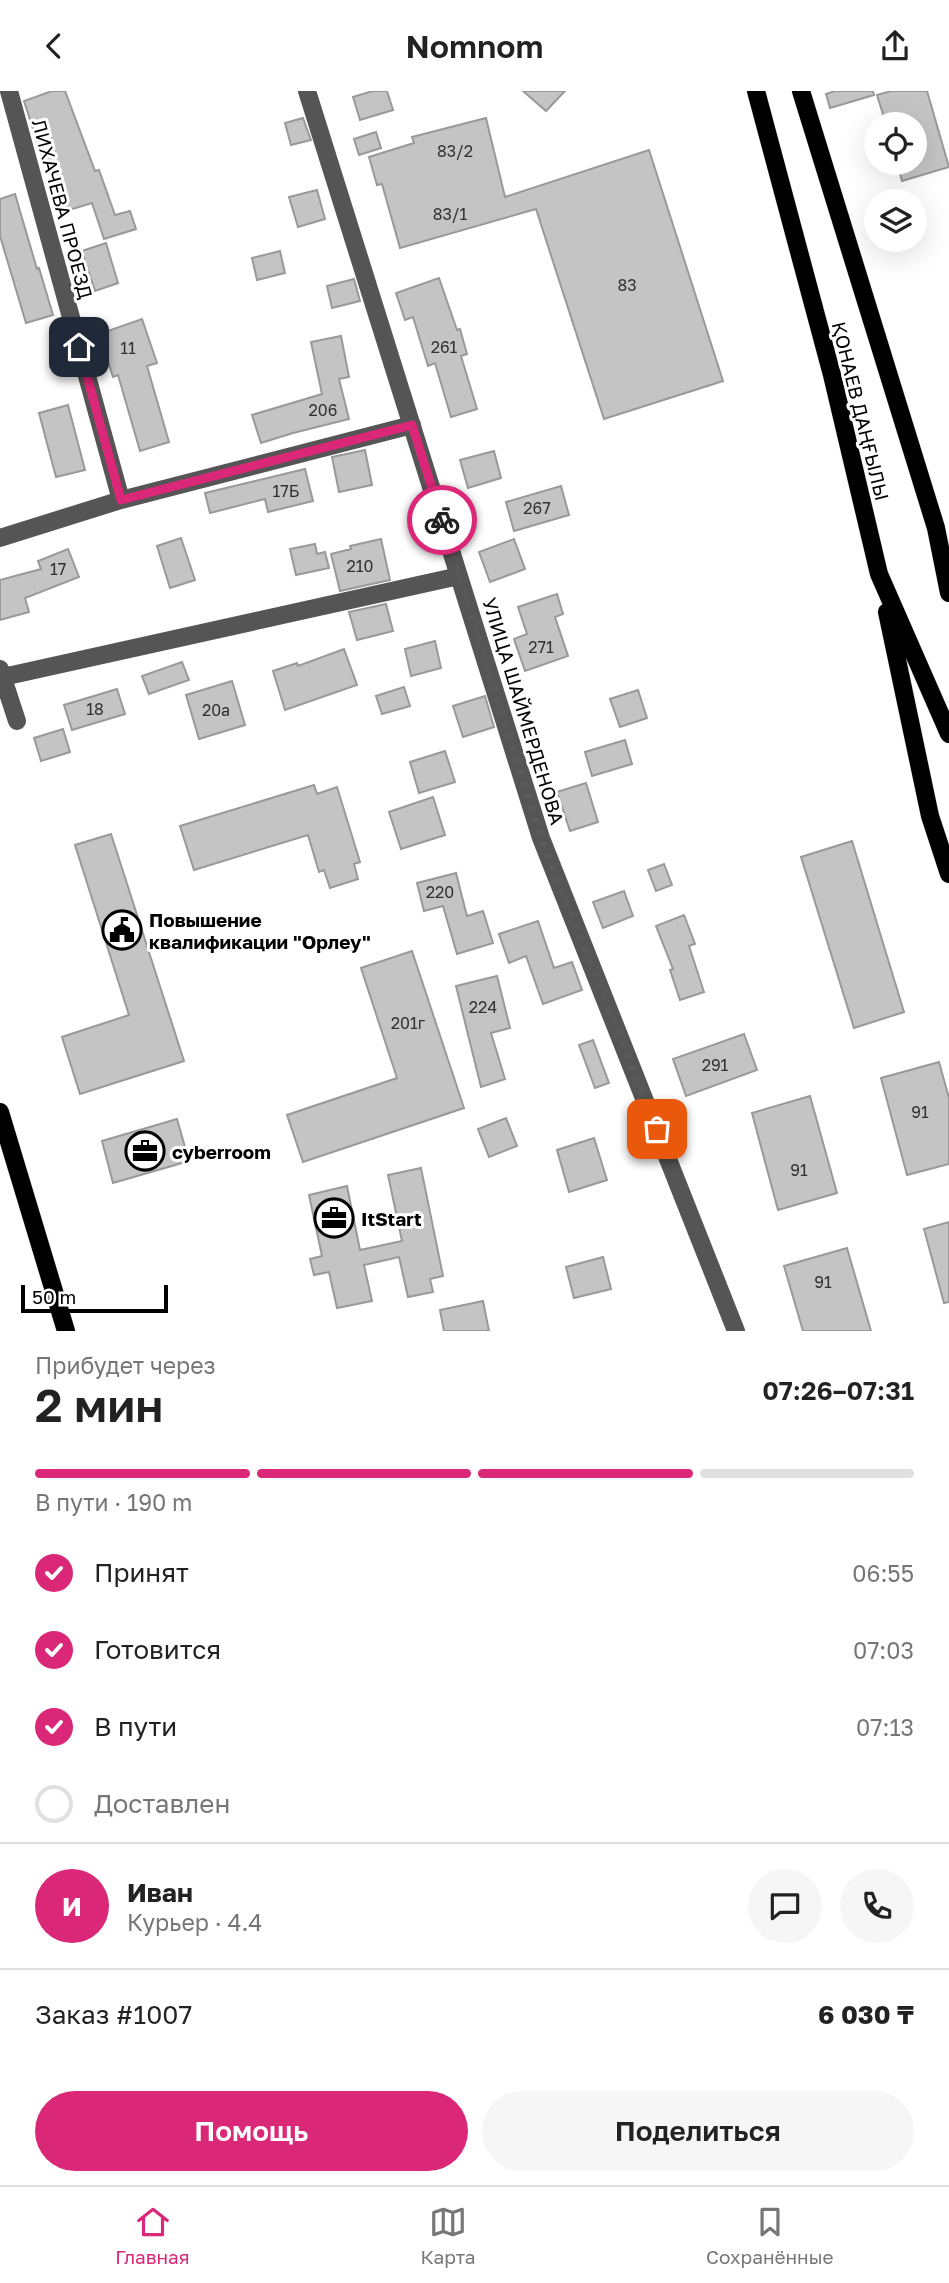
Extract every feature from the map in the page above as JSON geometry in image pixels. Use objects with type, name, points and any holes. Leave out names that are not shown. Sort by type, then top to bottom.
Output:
[{"type":"main road","name":"ҚОНАЕВ ДАҢҒЫЛЫ","points":[[755,91],[832,375],[879,574],[949,734]]},
{"type":"main road","points":[[800,91],[936,527],[949,558]]},
{"type":"main road","points":[[936,527],[949,593]]},
{"type":"main road","points":[[879,574],[930,816],[949,874]]},
{"type":"main road","points":[[0,1112],[66,1331]]},
{"type":"street","name":"ЛИХАЧЕВА ПРОЕЗД","points":[[9,91],[121,500]]},
{"type":"street","name":"УЛИЦА ШАЙМЕРДЕНОВА","points":[[307,91],[541,838],[736,1331]]},
{"type":"street","points":[[0,537],[121,500],[412,425]]},
{"type":"street","points":[[18,721],[1,673],[459,576]]},
{"type":"building","points":[[52,91],[65,91],[115,215],[130,211],[136,229],[104,239],[92,203],[69,210],[53,163],[45,166],[24,101]]},
{"type":"building","points":[[373,91],[387,91],[393,110],[360,120],[353,97]]},
{"type":"building","points":[[523,91],[565,91],[546,111]]},
{"type":"building","points":[[835,91],[873,91],[874,95],[830,108],[826,94]]},
{"type":"building","points":[[891,91],[927,91],[949,167],[927,174],[927,112],[882,112],[877,95]]},
{"type":"building","points":[[303,118],[311,140],[291,145],[285,123]]},
{"type":"building","points":[[486,118],[505,197],[649,150],[723,381],[604,419],[536,209],[400,248],[382,184],[377,185],[369,157],[414,143],[412,137]]},
{"type":"building","points":[[376,132],[381,148],[359,155],[354,139]]},
{"type":"building","points":[[900,175],[922,175],[902,181]]},
{"type":"building","points":[[317,190],[325,219],[298,227],[289,197]]},
{"type":"building","points":[[15,194],[53,315],[26,323],[0,236],[0,199]]},
{"type":"building","points":[[106,243],[118,283],[95,291],[82,251]]},
{"type":"building","points":[[280,251],[285,273],[257,280],[252,258]]},
{"type":"building","points":[[439,278],[457,330],[460,329],[467,354],[461,356],[477,409],[451,417],[435,363],[428,366],[413,317],[405,320],[396,293]]},
{"type":"building","points":[[354,279],[360,301],[332,308],[327,286]]},
{"type":"building","points":[[142,319],[157,363],[147,366],[169,442],[140,451],[118,375],[113,377],[99,334]]},
{"type":"building","points":[[341,336],[349,377],[339,379],[349,419],[261,443],[252,415],[322,394],[311,342]]},
{"type":"building","points":[[68,405],[85,470],[56,477],[39,413]]},
{"type":"building","points":[[365,450],[372,485],[339,492],[332,457]]},
{"type":"building","points":[[494,451],[501,478],[468,488],[460,460]]},
{"type":"building","points":[[305,469],[313,501],[268,512],[265,499],[210,513],[205,493]]},
{"type":"building","points":[[561,486],[569,515],[514,531],[506,502]]},
{"type":"building","points":[[181,538],[195,580],[170,588],[157,546]]},
{"type":"building","points":[[381,539],[390,580],[340,591],[331,554],[351,549],[350,546]]},
{"type":"building","points":[[514,539],[525,569],[490,582],[479,552]]},
{"type":"building","points":[[315,544],[317,554],[325,552],[329,568],[296,575],[290,549]]},
{"type":"building","points":[[68,549],[79,577],[25,598],[29,612],[0,620],[0,580],[41,569],[38,561]]},
{"type":"building","points":[[557,594],[563,614],[555,617],[568,656],[525,671],[514,639],[527,634],[518,607]]},
{"type":"building","points":[[386,604],[393,631],[357,640],[349,612]]},
{"type":"building","points":[[435,641],[441,668],[411,676],[405,649]]},
{"type":"building","points":[[344,649],[357,685],[285,710],[273,671],[297,663],[298,666]]},
{"type":"building","points":[[182,662],[189,680],[149,694],[142,676]]},
{"type":"building","points":[[232,681],[245,725],[199,739],[186,695]]},
{"type":"building","points":[[404,687],[410,706],[382,714],[376,696]]},
{"type":"building","points":[[117,689],[125,714],[72,730],[64,705]]},
{"type":"building","points":[[638,690],[647,718],[620,727],[610,699]]},
{"type":"building","points":[[485,696],[494,727],[463,737],[453,706]]},
{"type":"building","points":[[63,729],[70,752],[41,761],[34,738]]},
{"type":"building","points":[[625,740],[632,764],[592,776],[585,752]]},
{"type":"building","points":[[445,751],[455,782],[419,793],[410,762]]},
{"type":"building","points":[[586,783],[598,822],[570,831],[557,792]]},
{"type":"building","points":[[314,785],[317,794],[337,787],[360,862],[354,864],[358,879],[330,888],[324,870],[319,872],[308,835],[194,870],[180,826]]},
{"type":"building","points":[[433,797],[445,835],[401,849],[389,812]]},
{"type":"building","name":"Повышение квалификации \"Орлеу\"","points":[[111,834],[184,1061],[80,1094],[62,1037],[129,1015],[75,845]]},
{"type":"building","points":[[852,841],[904,1012],[854,1028],[801,857]]},
{"type":"building","points":[[664,864],[672,885],[656,891],[648,870]]},
{"type":"building","points":[[456,873],[467,916],[483,911],[493,943],[457,954],[443,906],[424,911],[417,883]]},
{"type":"building","points":[[624,891],[633,916],[603,928],[593,902]]},
{"type":"building","points":[[684,915],[695,944],[689,946],[704,992],[680,1000],[670,970],[673,969],[656,926]]},
{"type":"building","points":[[538,921],[554,968],[572,962],[582,990],[543,1004],[526,956],[509,963],[499,934]]},
{"type":"building","points":[[412,951],[464,1108],[303,1162],[287,1115],[397,1078],[361,968]]},
{"type":"building","points":[[497,976],[510,1028],[491,1033],[505,1079],[481,1087],[456,986]]},
{"type":"building","points":[[744,1034],[757,1070],[686,1096],[673,1059]]},
{"type":"building","points":[[593,1040],[609,1083],[595,1088],[579,1045]]},
{"type":"building","points":[[939,1062],[949,1098],[949,1164],[907,1175],[881,1078]]},
{"type":"building","points":[[810,1096],[837,1193],[778,1210],[752,1113]]},
{"type":"building","points":[[506,1118],[517,1146],[489,1157],[478,1129]]},
{"type":"building","name":"cyberroom","points":[[177,1119],[189,1161],[113,1183],[102,1141]]},
{"type":"building","points":[[594,1138],[607,1180],[569,1192],[557,1150]]},
{"type":"building","name":"ItStart","points":[[421,1168],[443,1276],[430,1279],[433,1292],[408,1297],[399,1257],[364,1265],[372,1301],[337,1308],[329,1272],[314,1275],[310,1259],[322,1256],[309,1195],[347,1186],[360,1250],[402,1241],[388,1175]]},
{"type":"building","points":[[949,1222],[949,1302],[944,1303],[924,1229]]},
{"type":"building","points":[[847,1248],[871,1331],[803,1331],[784,1266]]},
{"type":"building","points":[[603,1257],[611,1289],[574,1298],[566,1267]]},
{"type":"building","points":[[483,1301],[489,1331],[444,1331],[440,1310]]},
{"type":"way so far","points":[[442,520],[541,838],[657,1129]]},
{"type":"place","name":"Повышение квалификации \"Орлеу\"","points":[[122,930]]},
{"type":"place","name":"cyberroom","points":[[145,1151]]},
{"type":"place","name":"ItStart","points":[[334,1218]]},
{"type":"route","points":[[79,347],[121,500],[412,425],[442,520]]}]
